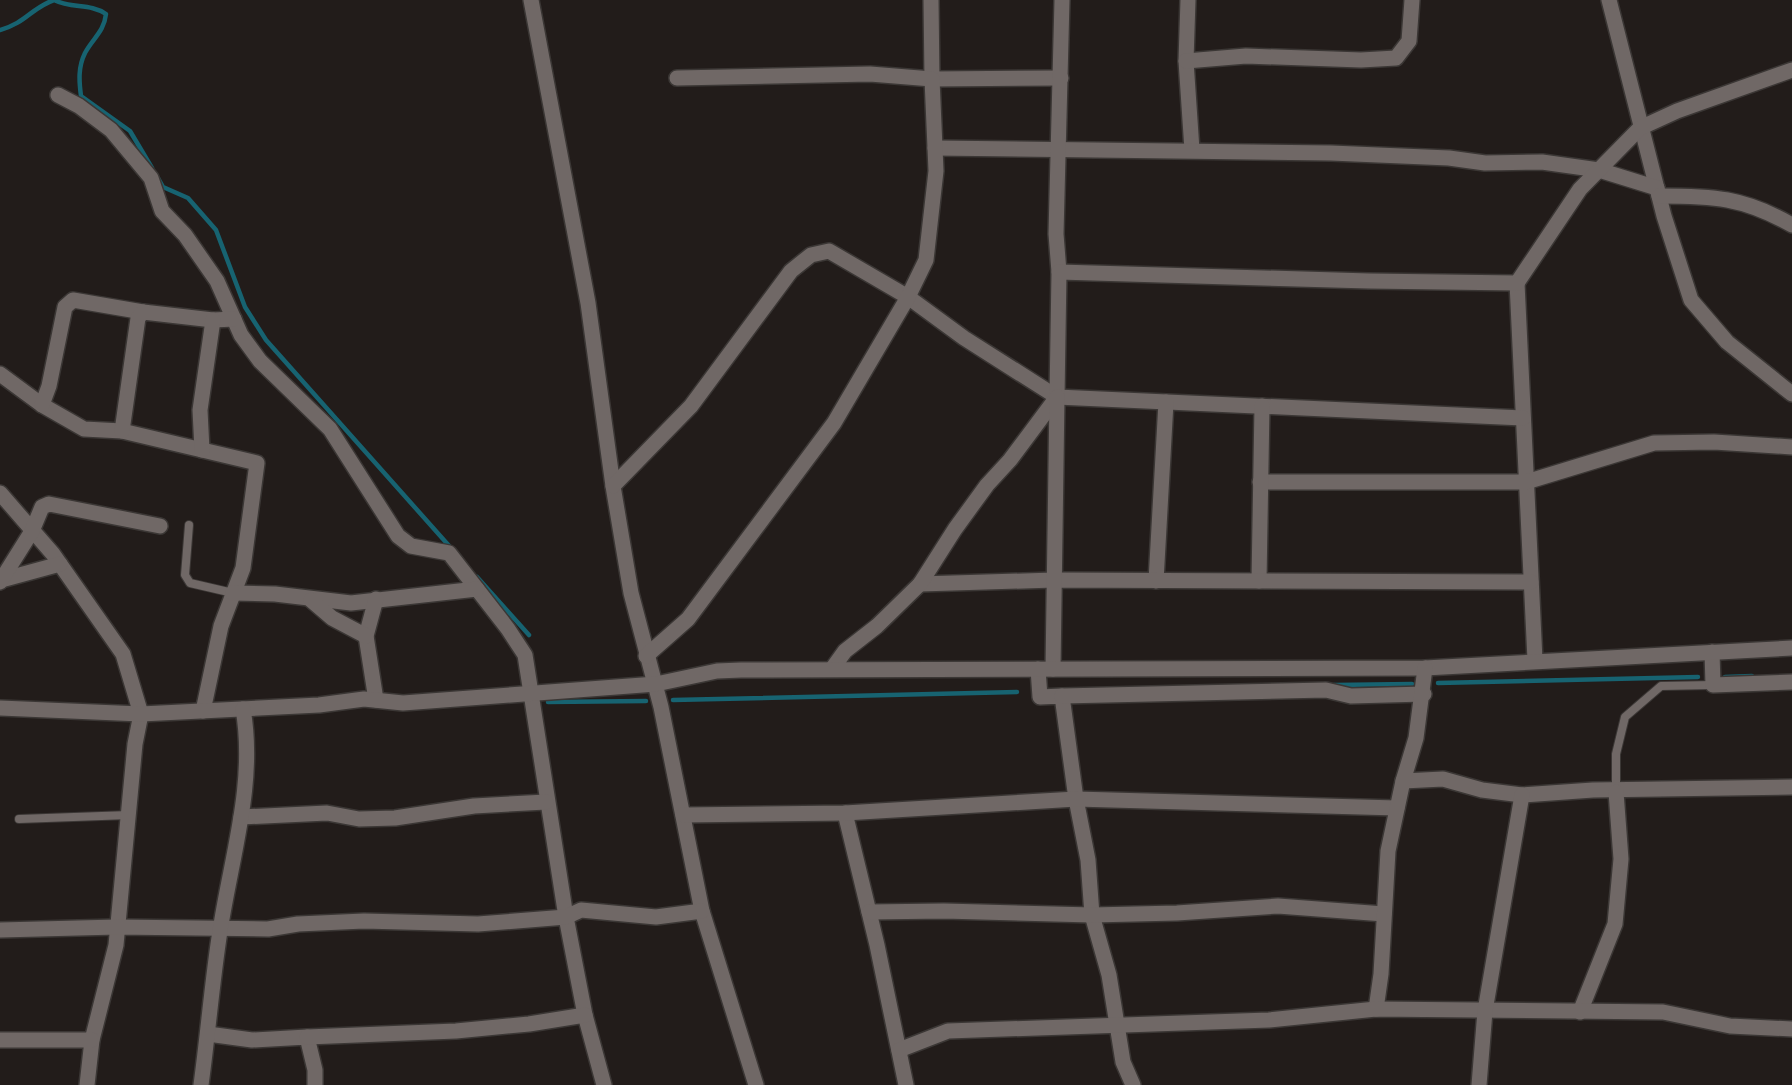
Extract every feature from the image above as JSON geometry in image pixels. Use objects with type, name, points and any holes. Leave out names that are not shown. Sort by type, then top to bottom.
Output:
[{"type":"street","points":[[531,0],[588,303],[613,486],[631,593],[646,656],[656,684],[702,911],[756,1085]]},
{"type":"street","points":[[646,656],[688,619],[834,423],[908,297],[926,260],[935,148],[931,0]]},
{"type":"street","points":[[1053,669],[1059,272],[1056,234],[1060,150],[1062,0]]},
{"type":"street","points":[[1188,0],[1186,60],[1192,150]]},
{"type":"street","points":[[1186,60],[1246,56],[1361,60],[1396,58],[1409,41],[1412,0]]},
{"type":"street","points":[[1609,0],[1640,128],[1685,286],[1695,306],[1727,342],[1792,394]]},
{"type":"street","points":[[1534,660],[1517,282],[1580,189],[1640,128],[1677,111],[1792,70]]},
{"type":"street","points":[[677,78],[870,74],[932,79],[1061,78]]},
{"type":"street","points":[[58,95],[80,106],[111,130],[151,178],[162,211],[185,235],[217,281],[241,335],[260,361],[330,429],[398,536],[411,546],[450,553],[525,655],[546,802],[566,917],[585,1015],[604,1085]]},
{"type":"street","points":[[935,148],[1331,153],[1449,158],[1485,164],[1542,162],[1599,170],[1658,192],[1713,196],[1750,204],[1792,225]]},
{"type":"street","points":[[613,486],[691,406],[791,271],[811,255],[830,251],[908,297],[964,338],[1057,397],[1523,418]]},
{"type":"street","points":[[1059,272],[1369,281],[1517,282]]},
{"type":"street","points":[[42,405],[49,386],[65,307],[73,300],[143,312],[213,320],[234,319]]},
{"type":"street","points":[[122,431],[138,318],[143,312]]},
{"type":"street","points":[[202,450],[200,410],[213,320]]},
{"type":"street","points":[[0,374],[42,405],[84,429],[122,431],[256,463],[243,568],[221,626],[203,711]]},
{"type":"street","points":[[832,669],[845,651],[886,618],[920,585],[955,529],[987,485],[1010,460],[1057,397]]},
{"type":"street","points":[[1156,581],[1166,402]]},
{"type":"street","points":[[1259,581],[1262,406]]},
{"type":"street","points":[[1260,482],[1527,482],[1654,443],[1714,442],[1792,447]]},
{"type":"street","points":[[0,493],[60,564],[123,654],[141,714],[135,744],[116,945],[92,1040],[87,1085]]},
{"type":"street","points":[[2,581],[32,531],[42,507],[49,504],[160,526]]},
{"type":"street","points":[[2,581],[60,564]]},
{"type":"street","points":[[920,585],[1054,580],[1531,582]]},
{"type":"street","points":[[233,593],[275,594],[351,603],[477,589]]},
{"type":"street","points":[[376,599],[366,636],[376,700]]},
{"type":"street","points":[[311,600],[332,618],[366,636]]},
{"type":"street","points":[[0,708],[141,714],[376,700],[403,703],[656,684],[717,671],[1425,668],[1534,660],[1792,648]]},
{"type":"street","points":[[1712,652],[1713,685],[1792,682]]},
{"type":"street","points":[[1376,1009],[1388,851],[1402,781],[1416,738],[1424,694],[1425,668]]},
{"type":"street","points":[[1038,669],[1040,697],[1326,690],[1351,696],[1424,694]]},
{"type":"street","points":[[1062,696],[1076,800],[1088,860],[1092,915],[1109,975],[1123,1062],[1133,1085]]},
{"type":"street","points":[[201,1085],[220,930],[241,817],[246,743],[243,709]]},
{"type":"street","points":[[1402,781],[1443,779],[1482,790],[1522,795],[1593,790],[1616,792],[1792,787]]},
{"type":"street","points":[[1580,1012],[1615,924],[1621,858],[1616,792]]},
{"type":"street","points":[[1479,1085],[1485,1011],[1522,795]]},
{"type":"street","points":[[683,815],[845,813],[1076,800],[1397,808]]},
{"type":"street","points":[[241,817],[327,813],[359,819],[395,818],[474,806],[546,802]]},
{"type":"street","points":[[845,813],[906,1085]]},
{"type":"street","points":[[869,912],[944,910],[1092,915],[1177,913],[1278,906],[1384,914]]},
{"type":"street","points":[[0,930],[117,927],[268,929],[298,924],[364,921],[478,924],[566,917],[581,910],[656,917],[702,911]]},
{"type":"street","points":[[899,1050],[948,1031],[1269,1020],[1376,1009],[1663,1012],[1730,1026],[1792,1029]]},
{"type":"street","points":[[208,1034],[252,1040],[456,1031],[528,1024],[585,1015]]},
{"type":"street","points":[[308,1037],[315,1070],[315,1085]]},
{"type":"street","points":[[0,1040],[92,1040]]},
{"type":"lane","points":[[189,525],[185,575],[190,583],[233,593]]},
{"type":"lane","points":[[1616,792],[1616,754],[1625,717],[1661,686],[1713,685]]},
{"type":"lane","points":[[19,819],[130,814]]},
{"type":"waterway","points":[[0,30],[54,0],[94,8],[106,14],[101,30],[88,48],[81,64],[81,96],[130,131],[152,168]]},
{"type":"waterway","points":[[158,178],[163,187],[188,198],[216,230],[245,307],[266,340],[451,548]]},
{"type":"waterway","points":[[477,577],[529,635]]},
{"type":"waterway","points":[[1725,677],[1752,676]]},
{"type":"waterway","points":[[1438,683],[1698,677]]},
{"type":"waterway","points":[[1334,685],[1412,684]]},
{"type":"waterway","points":[[673,700],[1017,692]]},
{"type":"waterway","points":[[548,702],[646,701]]}]
